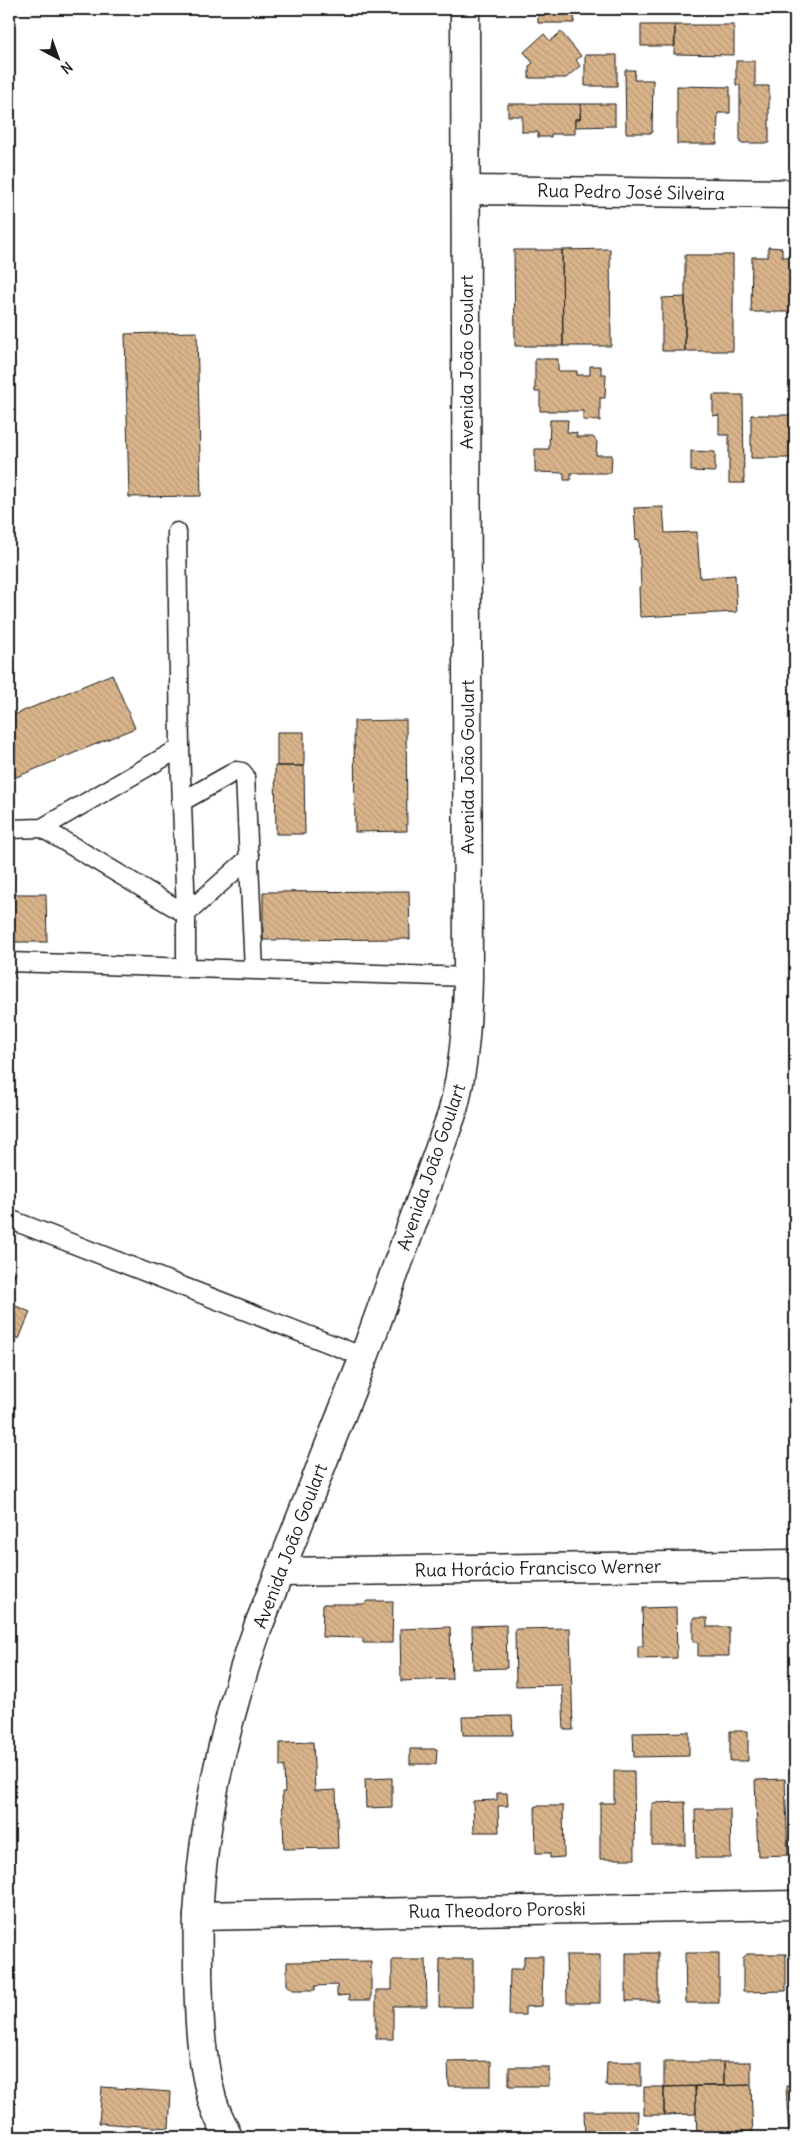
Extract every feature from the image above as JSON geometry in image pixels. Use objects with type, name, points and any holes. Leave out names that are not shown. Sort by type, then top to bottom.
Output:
[{"type":"main road","name":"Avenida João Goulart","points":[[228,2137],[211,2097],[202,2049],[198,1916],[210,1815],[222,1748],[243,1671],[364,1357],[452,1114],[465,1048],[468,977],[465,9]]},
{"type":"main road","name":"Rua Pedro José Silveira","points":[[466,190],[795,194]]},
{"type":"main road","name":"Rua Horácio Francisco Werner","points":[[281,1572],[795,1564]]},
{"type":"main road","name":"Rua Theodoro Poroski","points":[[198,1916],[795,1904]]},
{"type":"lane","points":[[177,532],[181,802],[186,914],[186,968]]},
{"type":"lane","points":[[9,829],[42,828],[180,748]]},
{"type":"lane","points":[[181,802],[236,771],[242,772],[245,776],[254,970]]},
{"type":"lane","points":[[42,828],[186,914]]},
{"type":"lane","points":[[186,914],[250,858]]},
{"type":"lane","points":[[9,962],[468,977]]},
{"type":"lane","points":[[9,1219],[364,1357]]},
{"type":"building","points":[[538,9],[575,9],[574,23],[538,23]]},
{"type":"building","points":[[659,9],[677,9],[677,13],[659,12]]},
{"type":"building","points":[[708,9],[769,9],[769,10]]},
{"type":"building","points":[[641,25],[675,25],[675,46],[641,46]]},
{"type":"building","points":[[675,25],[734,25],[734,55],[674,54]]},
{"type":"building","points":[[561,32],[581,56],[576,60],[580,66],[566,78],[529,78],[529,66],[533,63],[524,52],[544,34],[550,41]]},
{"type":"building","points":[[585,55],[617,55],[617,86],[585,86]]},
{"type":"building","points":[[736,61],[755,61],[755,86],[769,86],[769,143],[740,143],[740,85],[736,85]]},
{"type":"building","points":[[625,70],[635,70],[634,80],[653,80],[652,133],[626,133]]},
{"type":"building","points":[[677,86],[730,87],[730,113],[718,113],[717,144],[677,144]]},
{"type":"building","points":[[508,104],[581,104],[580,119],[575,119],[575,134],[551,134],[551,137],[538,137],[538,132],[522,132],[522,116],[508,116]]},
{"type":"building","points":[[581,104],[615,104],[615,126],[575,127],[575,119],[580,119]]},
{"type":"building","points":[[768,247],[782,248],[782,257],[795,257],[795,312],[751,312],[752,257],[768,257]]},
{"type":"building","points":[[610,249],[611,346],[563,346],[562,250]]},
{"type":"building","points":[[514,250],[562,250],[563,346],[515,346]]},
{"type":"building","points":[[685,255],[733,255],[733,351],[685,351]]},
{"type":"building","points":[[685,297],[685,351],[662,351],[662,298]]},
{"type":"building","points":[[197,332],[201,496],[129,497],[125,334]]},
{"type":"building","points":[[535,359],[558,359],[558,371],[577,371],[577,375],[590,375],[590,366],[601,366],[601,374],[606,374],[605,398],[600,398],[600,421],[583,420],[583,411],[540,411],[540,392],[535,392]]},
{"type":"building","points":[[713,395],[743,395],[744,483],[729,483],[729,435],[719,435],[719,415],[713,416]]},
{"type":"building","points":[[751,415],[795,415],[795,458],[751,458]]},
{"type":"building","points":[[550,420],[568,420],[567,432],[577,433],[576,437],[593,437],[597,442],[596,455],[612,455],[611,473],[571,473],[571,480],[564,480],[564,473],[535,472],[535,449],[549,449]]},
{"type":"building","points":[[691,451],[715,452],[715,472],[691,471]]},
{"type":"building","points":[[663,507],[665,533],[697,532],[700,578],[735,575],[737,612],[640,617],[639,539],[636,540],[634,508]]},
{"type":"building","points":[[112,674],[135,728],[9,780],[9,717]]},
{"type":"building","points":[[406,720],[407,831],[355,832],[354,721]]},
{"type":"building","points":[[277,732],[304,732],[304,766],[277,766]]},
{"type":"building","points":[[275,766],[304,766],[305,834],[276,834]]},
{"type":"building","points":[[409,891],[410,939],[263,940],[263,892]]},
{"type":"building","points":[[9,894],[46,894],[47,942],[9,942]]},
{"type":"building","points":[[9,1268],[16,1271],[9,1289]]},
{"type":"building","points":[[9,1303],[30,1312],[19,1339],[9,1334]]},
{"type":"building","points":[[367,1601],[393,1601],[392,1643],[363,1643],[363,1638],[322,1637],[323,1604],[364,1604]]},
{"type":"building","points":[[676,1607],[677,1658],[638,1659],[638,1646],[643,1646],[642,1608]]},
{"type":"building","points":[[693,1618],[707,1618],[707,1627],[729,1627],[729,1656],[698,1656],[698,1642],[693,1642]]},
{"type":"building","points":[[506,1625],[507,1668],[473,1669],[472,1626]]},
{"type":"building","points":[[450,1627],[452,1679],[401,1681],[400,1629]]},
{"type":"building","points":[[570,1628],[573,1730],[564,1730],[562,1685],[516,1686],[515,1629]]},
{"type":"building","points":[[512,1716],[513,1735],[463,1735],[462,1717]]},
{"type":"building","points":[[730,1731],[748,1731],[748,1761],[730,1761]]},
{"type":"building","points":[[689,1732],[689,1756],[634,1757],[633,1733]]},
{"type":"building","points":[[313,1742],[315,1791],[336,1790],[338,1848],[284,1849],[282,1792],[285,1792],[284,1766],[280,1767],[280,1743]]},
{"type":"building","points":[[410,1749],[437,1749],[436,1764],[410,1764]]},
{"type":"building","points":[[614,1771],[634,1771],[635,1859],[600,1859],[600,1803],[614,1803]]},
{"type":"building","points":[[392,1778],[392,1807],[366,1808],[365,1779]]},
{"type":"building","points":[[785,1779],[788,1855],[758,1856],[755,1780]]},
{"type":"building","points":[[497,1793],[507,1793],[508,1806],[498,1806],[499,1832],[474,1832],[473,1801],[497,1800]]},
{"type":"building","points":[[685,1802],[686,1845],[652,1845],[652,1803]]},
{"type":"building","points":[[535,1806],[563,1806],[564,1857],[550,1858],[550,1853],[536,1853]]},
{"type":"building","points":[[695,1809],[730,1809],[731,1858],[696,1858]]},
{"type":"building","points":[[626,1953],[658,1953],[658,2001],[626,2001]]},
{"type":"building","points":[[685,1953],[719,1953],[719,2003],[686,2003]]},
{"type":"building","points":[[747,1954],[786,1954],[786,1991],[743,1992],[743,1958]]},
{"type":"building","points":[[792,1954],[795,1954],[795,2016],[792,2016]]},
{"type":"building","points":[[566,1955],[600,1955],[600,2003],[567,2003]]},
{"type":"building","points":[[524,1956],[543,1956],[542,2006],[525,2007],[525,2015],[509,2015],[510,1969],[521,1969],[524,1965]]},
{"type":"building","points":[[440,1959],[473,1959],[473,2007],[439,2007]]},
{"type":"building","points":[[392,1960],[426,1960],[427,2006],[393,2006],[393,2039],[376,2039],[376,1990],[392,1990]]},
{"type":"building","points":[[371,1961],[371,2000],[349,2000],[349,1995],[337,1996],[337,1985],[315,1986],[315,1990],[293,1990],[287,1985],[287,1962]]},
{"type":"building","points":[[491,2061],[491,2086],[449,2086],[448,2062]]},
{"type":"building","points":[[607,2062],[641,2062],[641,2086],[606,2086]]},
{"type":"building","points":[[664,2062],[724,2062],[724,2086],[664,2087]]},
{"type":"building","points":[[724,2062],[751,2062],[751,2085],[724,2086]]},
{"type":"building","points":[[509,2067],[549,2067],[549,2086],[509,2086]]},
{"type":"building","points":[[751,2085],[753,2137],[697,2137],[695,2086]]},
{"type":"building","points":[[695,2086],[696,2114],[664,2115],[664,2087]]},
{"type":"building","points":[[786,2086],[795,2086],[795,2137],[789,2137]]},
{"type":"building","points":[[102,2087],[171,2092],[169,2128],[99,2123]]},
{"type":"building","points":[[644,2087],[664,2087],[664,2115],[644,2115]]},
{"type":"building","points":[[584,2111],[638,2111],[637,2137],[585,2137]]}]
